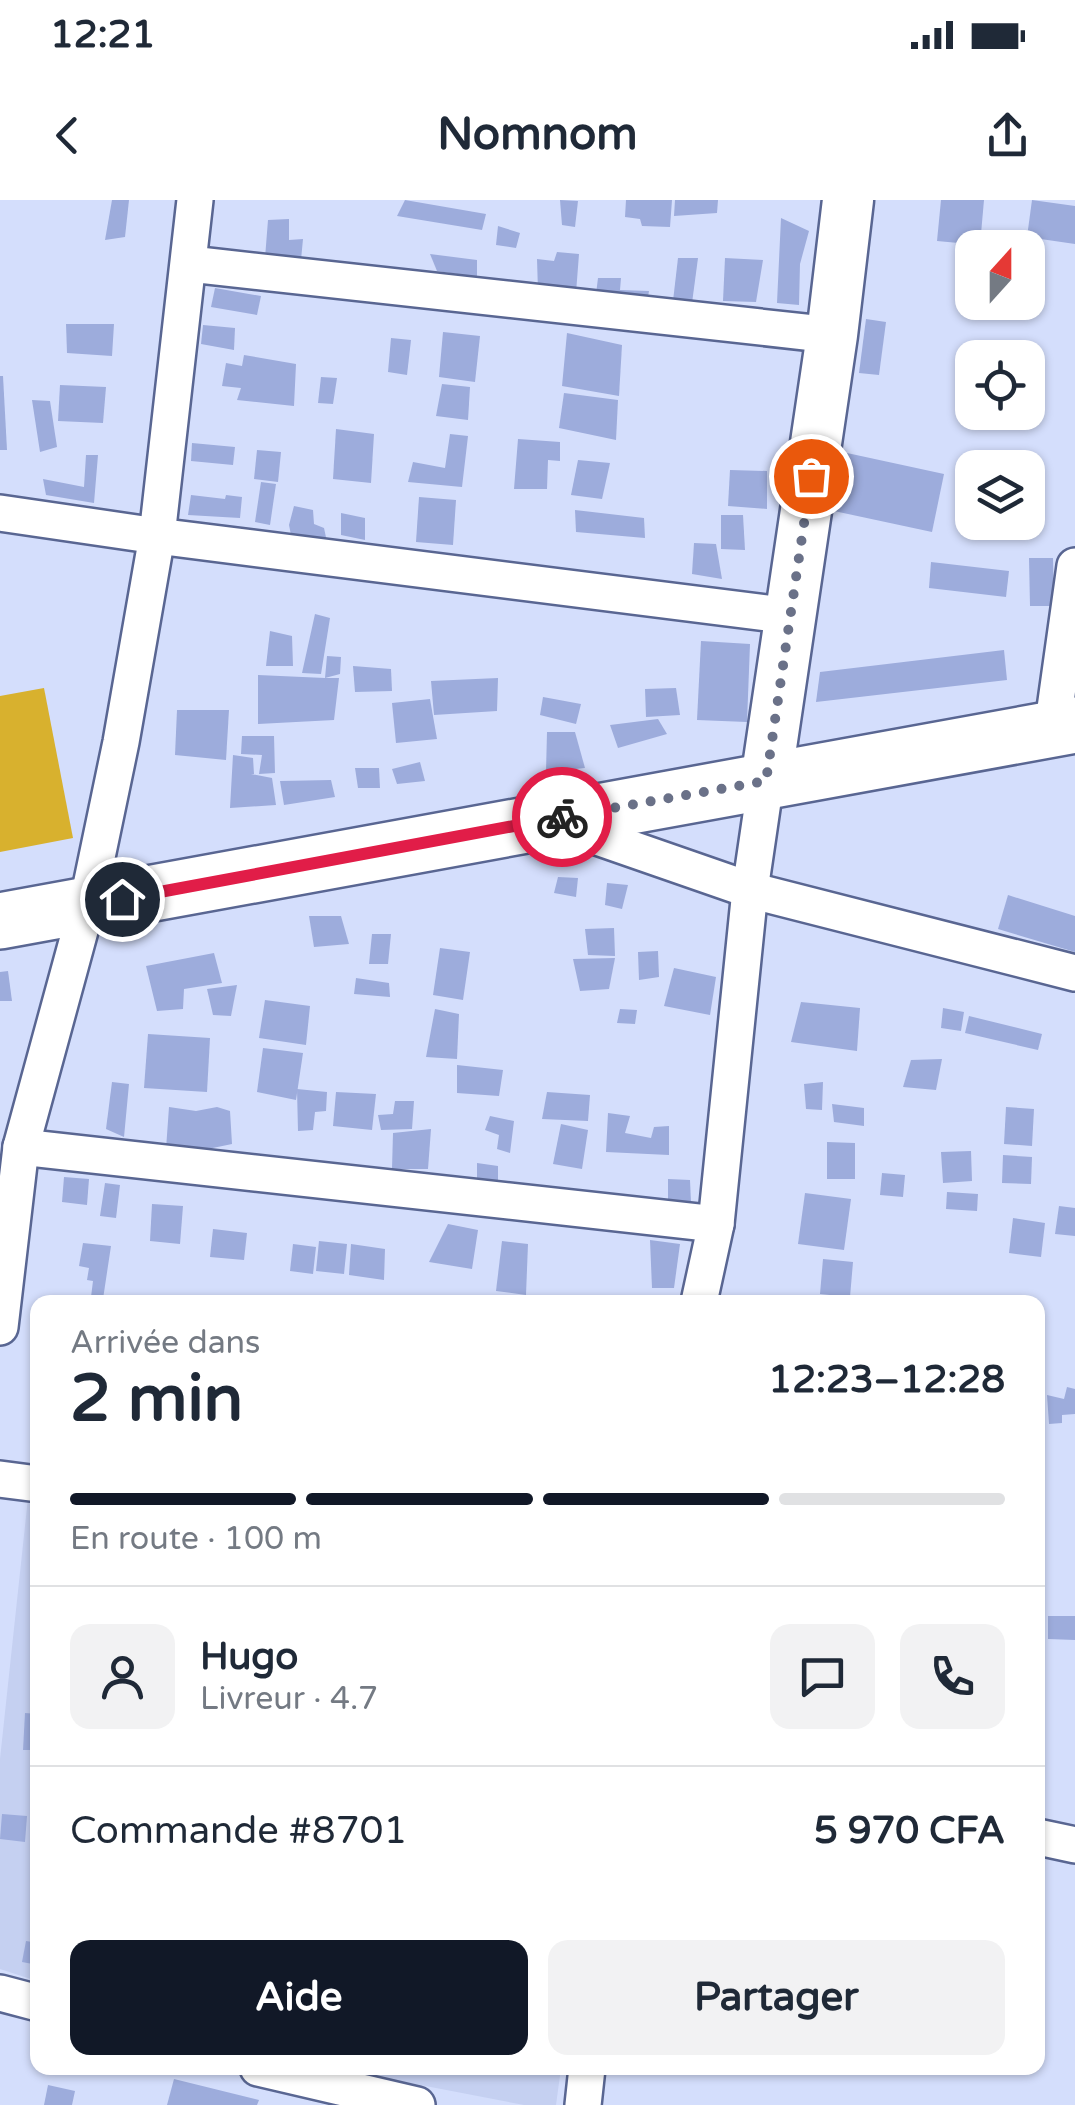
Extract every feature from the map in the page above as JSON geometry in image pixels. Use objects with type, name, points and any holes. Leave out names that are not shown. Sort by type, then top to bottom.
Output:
[{"type":"highway","points":[[0,921],[1064,727]]},
{"type":"main road","points":[[766,781],[832,335],[848,200]]},
{"type":"street","points":[[0,1327],[20,1147],[86,906],[121,742],[158,536],[196,200]]},
{"type":"street","points":[[190,264],[832,335]]},
{"type":"street","points":[[0,513],[791,616]]},
{"type":"street","points":[[1064,727],[1075,566]]},
{"type":"street","points":[[700,1295],[716,1224],[750,890],[766,781]]},
{"type":"street","points":[[547,820],[750,890],[1075,973]]},
{"type":"street","points":[[20,1147],[716,1224]]},
{"type":"street","points":[[0,1479],[30,1483]]},
{"type":"street","points":[[1045,1839],[1075,1845]]},
{"type":"street","points":[[0,1992],[30,2001]]},
{"type":"street","points":[[269,2075],[296,2092],[417,2105]]},
{"type":"street","points":[[582,2105],[586,2075]]},
{"type":"shaded area","points":[[44,688],[73,838],[0,852],[0,696]]},
{"type":"shaded area","points":[[28,1498],[30,1979],[0,1969],[0,1759]]},
{"type":"shaded area","points":[[368,2075],[560,2075],[556,2105],[524,2105]]},
{"type":"building","points":[[112,200],[129,200],[125,237],[105,240]]},
{"type":"building","points":[[405,200],[486,214],[482,230],[397,216]]},
{"type":"building","points":[[560,200],[578,201],[575,227],[562,225]]},
{"type":"building","points":[[626,200],[672,200],[670,227],[642,226],[640,219],[625,217]]},
{"type":"building","points":[[675,200],[718,200],[717,213],[674,216]]},
{"type":"building","points":[[941,200],[984,200],[981,230],[955,230],[955,243],[937,241]]},
{"type":"building","points":[[1032,200],[1075,206],[1075,244],[1045,240],[1045,230],[1028,230]]},
{"type":"building","points":[[781,218],[809,231],[800,264],[799,305],[777,303]]},
{"type":"building","points":[[289,219],[289,240],[303,239],[301,260],[265,258],[268,220]]},
{"type":"building","points":[[498,226],[520,233],[516,248],[496,245]]},
{"type":"building","points":[[557,252],[579,254],[576,293],[538,291],[537,259],[554,261]]},
{"type":"building","points":[[430,254],[477,260],[477,277],[437,271]]},
{"type":"building","points":[[678,258],[698,258],[692,303],[673,301]]},
{"type":"building","points":[[725,258],[763,260],[756,302],[723,301]]},
{"type":"building","points":[[598,278],[621,278],[620,290],[649,291],[646,309],[595,302]]},
{"type":"building","points":[[215,288],[261,296],[257,315],[211,307]]},
{"type":"building","points":[[866,319],[886,322],[879,375],[859,373]]},
{"type":"building","points":[[66,324],[114,324],[112,356],[67,353]]},
{"type":"building","points":[[203,325],[235,328],[234,350],[201,344]]},
{"type":"building","points":[[443,332],[480,336],[475,382],[439,377]]},
{"type":"building","points":[[567,333],[622,345],[619,396],[562,386]]},
{"type":"building","points":[[391,338],[411,340],[407,375],[388,372]]},
{"type":"building","points":[[244,355],[296,364],[294,406],[237,400],[241,388],[222,386],[226,363],[242,366]]},
{"type":"building","points":[[3,376],[7,450],[0,450]]},
{"type":"building","points":[[321,377],[337,378],[333,404],[318,403]]},
{"type":"building","points":[[442,384],[470,387],[468,420],[436,416]]},
{"type":"building","points":[[60,385],[106,387],[103,423],[58,421]]},
{"type":"building","points":[[564,393],[618,400],[616,440],[559,428]]},
{"type":"building","points":[[32,400],[50,401],[57,447],[40,452]]},
{"type":"building","points":[[336,429],[374,434],[371,483],[333,479]]},
{"type":"building","points":[[450,434],[468,436],[462,487],[408,482],[413,462],[445,468]]},
{"type":"building","points":[[518,439],[560,442],[560,461],[548,460],[547,489],[514,489]]},
{"type":"building","points":[[192,443],[235,447],[233,465],[191,461]]},
{"type":"building","points":[[257,450],[281,452],[278,482],[254,479]]},
{"type":"building","points":[[847,453],[944,474],[932,532],[834,511]]},
{"type":"building","points":[[86,455],[98,455],[94,503],[46,495],[43,479],[84,487]]},
{"type":"building","points":[[578,460],[610,463],[602,499],[571,495]]},
{"type":"building","points":[[730,470],[767,471],[767,509],[728,506]]},
{"type":"building","points":[[261,482],[276,484],[270,525],[255,522]]},
{"type":"building","points":[[191,495],[242,497],[240,518],[188,515]]},
{"type":"building","points":[[419,497],[456,500],[453,545],[416,542]]},
{"type":"building","points":[[294,506],[313,510],[314,524],[324,528],[327,542],[293,545],[289,525]]},
{"type":"building","points":[[575,510],[644,518],[645,538],[576,532]]},
{"type":"building","points":[[341,513],[365,518],[365,540],[341,535]]},
{"type":"building","points":[[721,515],[743,515],[745,550],[721,549]]},
{"type":"building","points":[[694,543],[716,544],[722,579],[692,574]]},
{"type":"building","points":[[1029,558],[1053,558],[1054,606],[1030,606]]},
{"type":"building","points":[[931,562],[1009,571],[1006,597],[929,588]]},
{"type":"building","points":[[315,614],[330,618],[321,674],[302,673]]},
{"type":"building","points":[[270,631],[292,636],[293,666],[266,666]]},
{"type":"building","points":[[701,641],[750,644],[747,722],[697,720]]},
{"type":"building","points":[[1004,650],[1007,680],[816,702],[820,672]]},
{"type":"building","points":[[327,656],[341,657],[340,674],[325,678]]},
{"type":"building","points":[[353,666],[391,669],[392,691],[355,692]]},
{"type":"building","points":[[258,675],[339,678],[334,720],[258,724]]},
{"type":"building","points":[[498,678],[497,711],[434,715],[431,681]]},
{"type":"building","points":[[676,688],[680,715],[646,717],[645,689]]},
{"type":"building","points":[[543,697],[581,704],[576,724],[540,715]]},
{"type":"building","points":[[430,699],[437,739],[396,743],[392,703]]},
{"type":"building","points":[[177,710],[229,710],[226,760],[175,755]]},
{"type":"building","points":[[658,719],[667,734],[618,748],[610,725]]},
{"type":"building","points":[[547,732],[575,732],[585,768],[546,772]]},
{"type":"building","points":[[242,736],[274,736],[275,773],[259,774],[262,755],[241,754]]},
{"type":"building","points":[[233,755],[253,758],[251,774],[272,778],[276,805],[230,808]]},
{"type":"building","points":[[420,762],[425,781],[397,784],[392,769]]},
{"type":"building","points":[[355,768],[379,768],[380,788],[358,788]]},
{"type":"building","points":[[331,780],[335,797],[284,805],[280,781]]},
{"type":"building","points":[[558,877],[578,878],[576,897],[554,893]]},
{"type":"building","points":[[607,883],[628,885],[622,909],[605,905]]},
{"type":"building","points":[[1008,895],[1075,916],[1075,952],[998,929]]},
{"type":"building","points":[[309,916],[341,916],[349,944],[314,947]]},
{"type":"building","points":[[614,928],[615,956],[588,955],[585,929]]},
{"type":"building","points":[[372,934],[391,934],[388,964],[369,964]]},
{"type":"building","points":[[440,948],[470,952],[463,1000],[433,995]]},
{"type":"building","points":[[658,951],[659,977],[639,980],[638,952]]},
{"type":"building","points":[[214,953],[222,983],[184,989],[183,1009],[157,1011],[146,966]]},
{"type":"building","points":[[615,958],[609,989],[580,991],[573,959]]},
{"type":"building","points":[[674,968],[716,977],[710,1015],[664,1006]]},
{"type":"building","points":[[8,971],[12,1001],[0,1001],[0,972]]},
{"type":"building","points":[[356,978],[389,983],[390,997],[354,994]]},
{"type":"building","points":[[237,985],[231,1016],[213,1015],[207,989]]},
{"type":"building","points":[[265,1000],[310,1006],[306,1045],[259,1038]]},
{"type":"building","points":[[801,1002],[860,1008],[857,1051],[791,1042]]},
{"type":"building","points":[[943,1008],[964,1012],[961,1031],[941,1028]]},
{"type":"building","points":[[435,1009],[459,1014],[457,1059],[426,1057]]},
{"type":"building","points":[[620,1009],[637,1010],[635,1024],[617,1023]]},
{"type":"building","points":[[969,1016],[1042,1034],[1038,1050],[965,1033]]},
{"type":"building","points":[[148,1034],[210,1038],[207,1092],[144,1088]]},
{"type":"building","points":[[263,1048],[303,1053],[296,1100],[257,1092]]},
{"type":"building","points":[[942,1059],[936,1090],[903,1087],[911,1060]]},
{"type":"building","points":[[457,1065],[503,1070],[499,1096],[457,1093]]},
{"type":"building","points":[[112,1082],[129,1084],[124,1137],[106,1129]]},
{"type":"building","points":[[823,1082],[822,1110],[806,1109],[804,1084]]},
{"type":"building","points":[[297,1089],[327,1092],[326,1111],[315,1112],[313,1130],[298,1131]]},
{"type":"building","points":[[336,1092],[376,1094],[372,1130],[333,1126]]},
{"type":"building","points":[[547,1092],[590,1095],[588,1121],[542,1119]]},
{"type":"building","points":[[395,1101],[414,1101],[412,1129],[381,1130],[378,1115],[393,1114]]},
{"type":"building","points":[[832,1104],[864,1108],[864,1126],[834,1122]]},
{"type":"building","points":[[169,1107],[196,1111],[217,1107],[230,1111],[232,1144],[203,1150],[166,1149]]},
{"type":"building","points":[[1006,1107],[1034,1109],[1032,1146],[1004,1144]]},
{"type":"building","points":[[608,1113],[630,1116],[625,1133],[651,1138],[654,1127],[669,1126],[669,1155],[606,1152]]},
{"type":"building","points":[[490,1116],[514,1121],[510,1153],[497,1149],[499,1135],[485,1130]]},
{"type":"building","points":[[561,1124],[588,1130],[582,1169],[553,1164]]},
{"type":"building","points":[[431,1129],[428,1169],[392,1169],[393,1133]]},
{"type":"building","points":[[827,1142],[855,1143],[855,1179],[827,1179]]},
{"type":"building","points":[[971,1151],[972,1181],[943,1183],[941,1152]]},
{"type":"building","points":[[1003,1155],[1032,1157],[1031,1184],[1002,1183]]},
{"type":"building","points":[[477,1163],[498,1166],[498,1181],[477,1178]]},
{"type":"building","points":[[882,1173],[905,1175],[903,1197],[880,1195]]},
{"type":"building","points":[[64,1177],[89,1179],[87,1205],[62,1202]]},
{"type":"building","points":[[668,1179],[690,1180],[691,1203],[668,1202]]},
{"type":"building","points":[[105,1183],[120,1185],[116,1218],[100,1216]]},
{"type":"building","points":[[947,1192],[978,1194],[977,1211],[946,1209]]},
{"type":"building","points":[[805,1193],[851,1199],[844,1250],[798,1244]]},
{"type":"building","points":[[152,1204],[183,1206],[180,1244],[150,1241]]},
{"type":"building","points":[[1059,1206],[1075,1208],[1075,1236],[1055,1234]]},
{"type":"building","points":[[1013,1218],[1045,1223],[1041,1257],[1009,1253]]},
{"type":"building","points":[[448,1224],[478,1230],[472,1269],[429,1262]]},
{"type":"building","points":[[213,1229],[247,1233],[244,1260],[210,1257]]},
{"type":"building","points":[[650,1240],[680,1244],[674,1288],[652,1288]]},
{"type":"building","points":[[319,1241],[347,1244],[344,1274],[316,1271]]},
{"type":"building","points":[[502,1241],[528,1244],[526,1295],[496,1291]]},
{"type":"building","points":[[83,1243],[111,1246],[104,1295],[91,1295],[89,1268],[79,1266]]},
{"type":"building","points":[[293,1244],[316,1247],[313,1274],[290,1271]]},
{"type":"building","points":[[351,1244],[385,1249],[384,1280],[349,1275]]},
{"type":"building","points":[[823,1259],[853,1262],[850,1295],[820,1294]]},
{"type":"building","points":[[1067,1387],[1075,1389],[1075,1414],[1062,1415],[1062,1423],[1049,1424],[1047,1395],[1064,1399]]},
{"type":"building","points":[[1048,1616],[1075,1616],[1075,1640],[1048,1639]]},
{"type":"building","points":[[25,1713],[30,1713],[30,1750],[23,1750]]},
{"type":"building","points":[[2,1814],[27,1816],[25,1842],[0,1839]]},
{"type":"building","points":[[26,1941],[30,1942],[30,1964],[22,1962]]},
{"type":"building","points":[[174,2079],[259,2100],[257,2105],[167,2105]]},
{"type":"building","points":[[48,2085],[75,2091],[72,2105],[44,2105]]},
{"type":"way so far","points":[[562,817],[766,781],[811,476]]},
{"type":"route","points":[[122,899],[562,817]]}]
